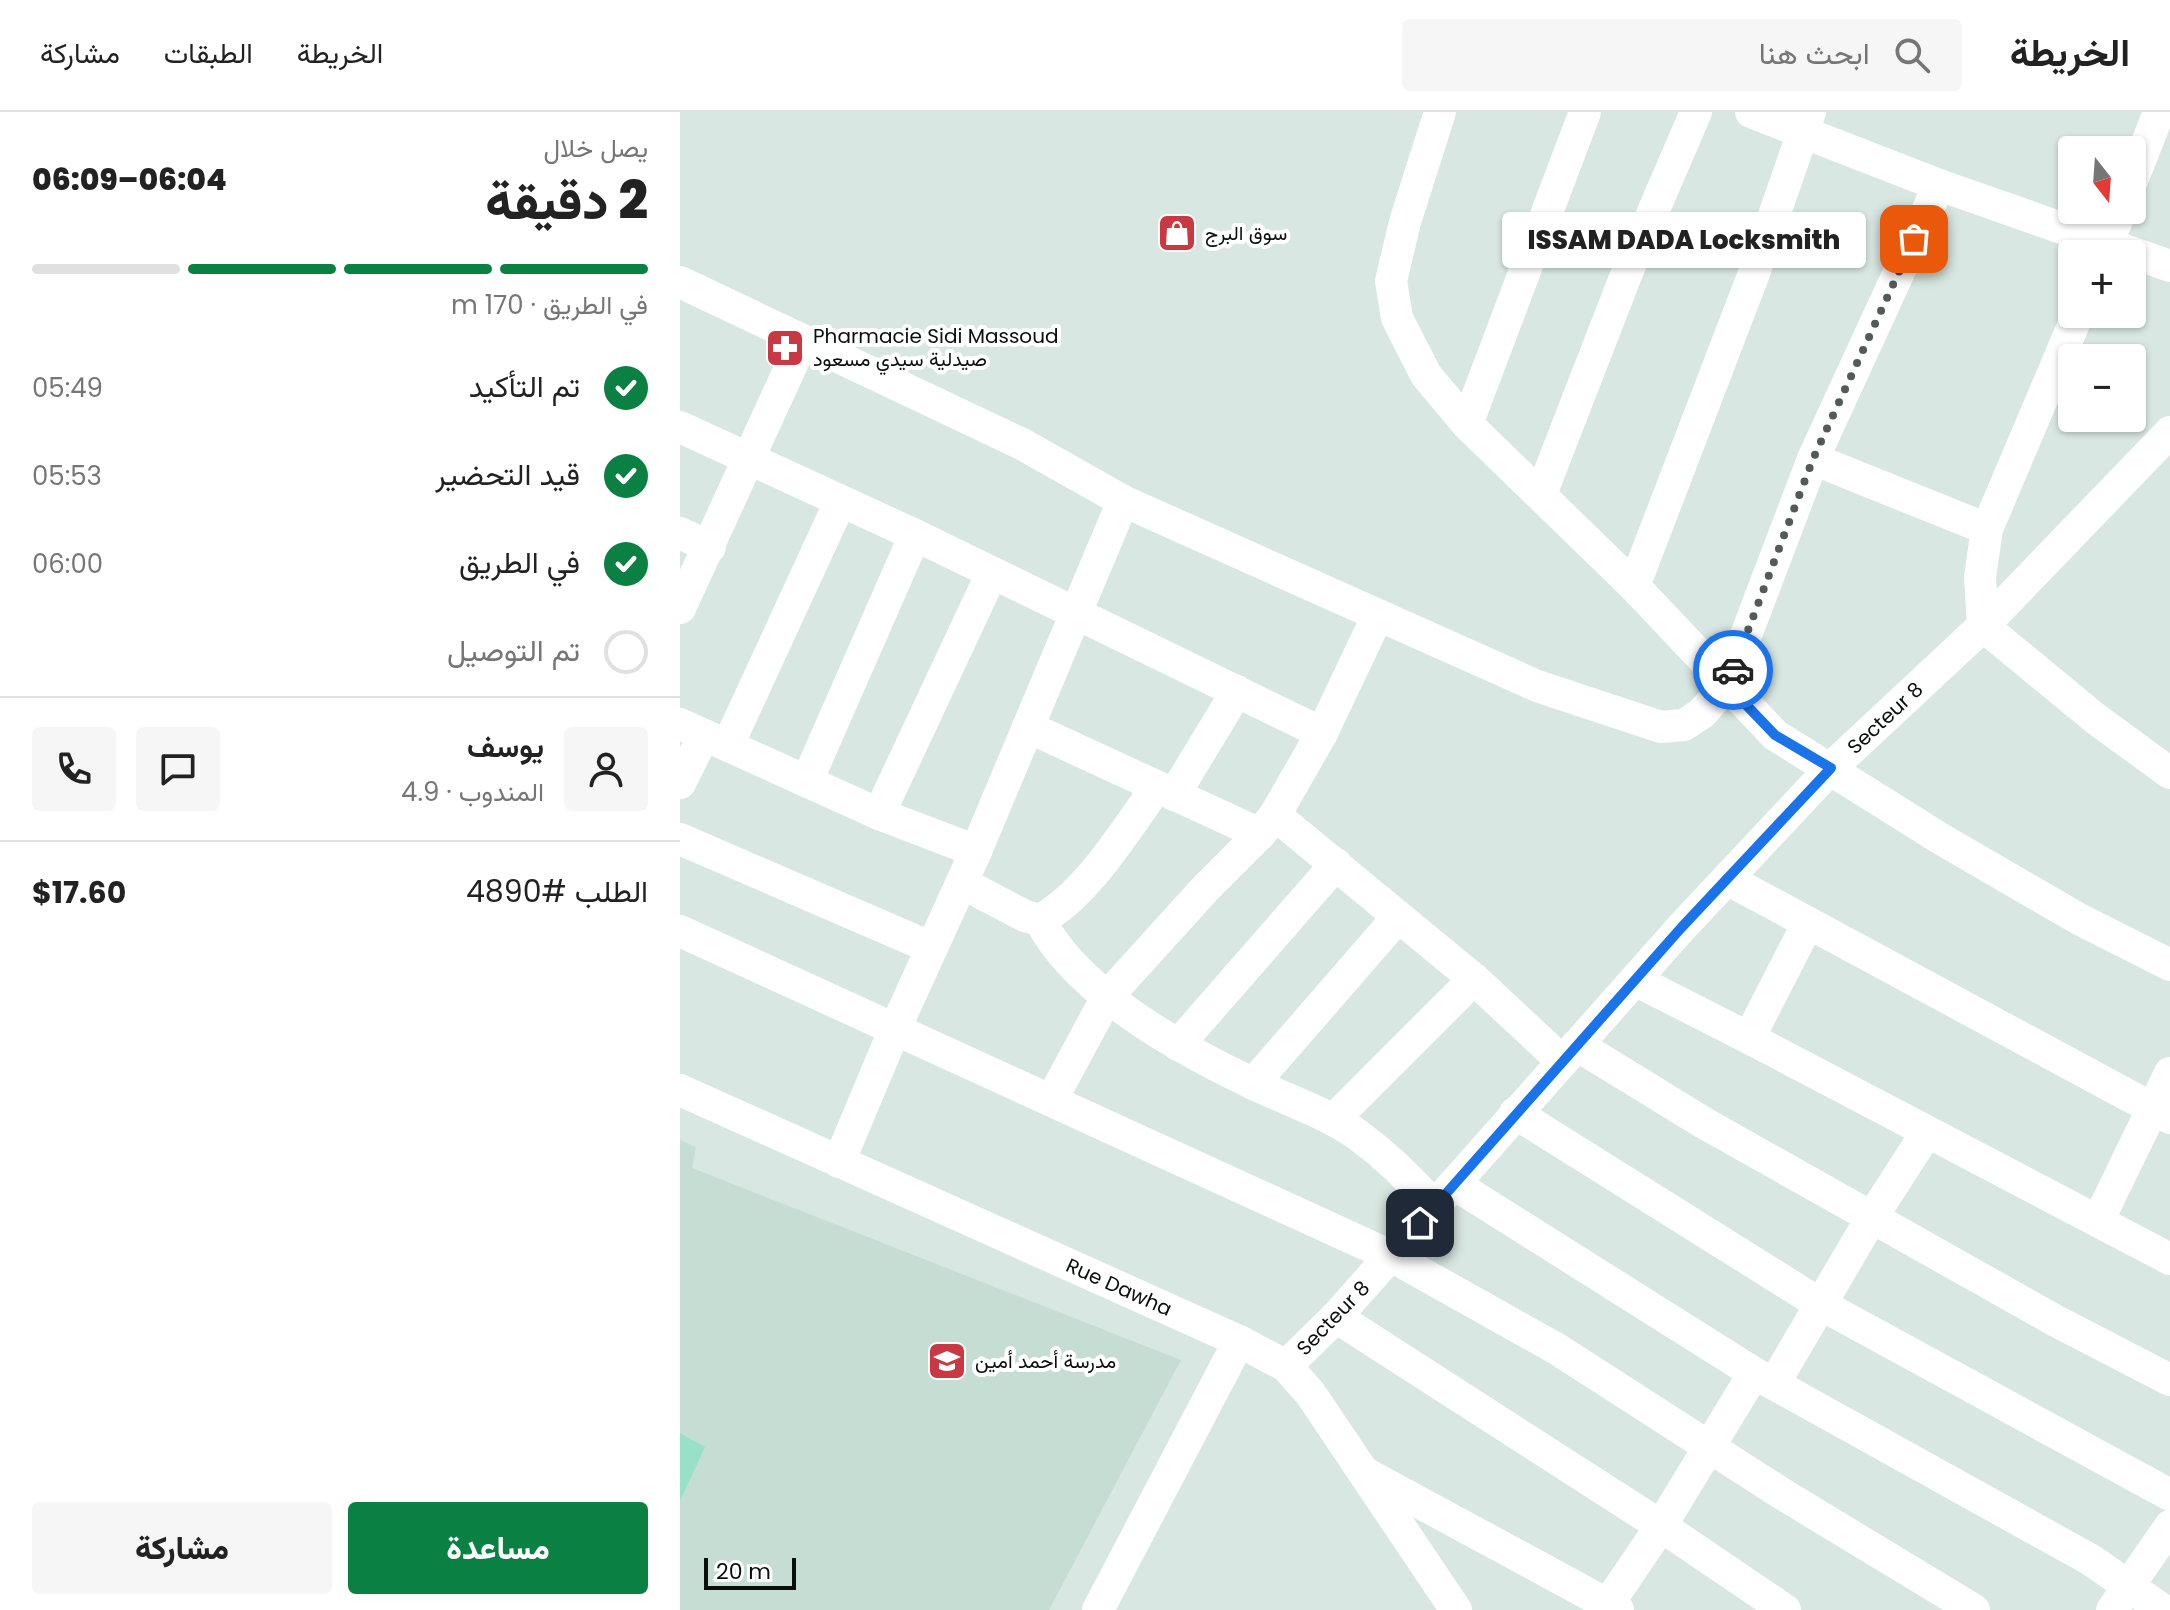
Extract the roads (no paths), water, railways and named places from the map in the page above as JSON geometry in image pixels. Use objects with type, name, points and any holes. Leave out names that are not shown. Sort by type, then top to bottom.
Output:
[{"type":"street","points":[[1440,112],[1405,222],[1391,281],[1397,318],[1426,375],[1467,424],[1634,586],[1775,735],[1941,839],[2079,919],[2170,965]]},
{"type":"street","points":[[1467,424],[1585,112]]},
{"type":"street","points":[[1541,494],[1628,270],[1696,112]]},
{"type":"street","points":[[1751,112],[1807,121],[1939,185],[2082,240]]},
{"type":"street","points":[[2146,145],[2159,112]]},
{"type":"street","points":[[1634,586],[1753,276],[1807,121]]},
{"type":"street","points":[[680,282],[1022,444],[1123,501],[1537,686],[1661,727],[1684,725],[1702,713],[1727,685],[1813,459],[1939,185]]},
{"type":"street","points":[[2146,260],[2170,266]]},
{"type":"street","points":[[2072,328],[1987,529],[1980,577],[1983,626],[2096,719],[2168,767]]},
{"type":"street","points":[[680,608],[803,340]]},
{"type":"street","points":[[680,427],[915,535],[1322,733]]},
{"type":"street","name":"Secteur 8","points":[[1286,1366],[1336,1317],[1515,1113],[1831,768],[1983,626],[2170,432]]},
{"type":"street","points":[[1813,459],[1987,529]]},
{"type":"street","points":[[839,1162],[894,1031],[976,851],[1123,501]]},
{"type":"street","points":[[680,783],[704,735],[840,502]]},
{"type":"street","points":[[680,533],[710,547]]},
{"type":"street","points":[[807,781],[915,535]]},
{"type":"street","points":[[879,814],[992,573]]},
{"type":"street","points":[[1052,1099],[1107,997],[1267,824],[1322,733],[1378,615]]},
{"type":"street","points":[[962,883],[1025,916],[1040,920],[1060,910],[1166,791],[1237,691]]},
{"type":"street","points":[[1028,727],[1166,791],[1267,824],[1336,864],[1474,979],[1570,1053],[1704,1123],[2056,1321],[2170,1380]]},
{"type":"street","points":[[704,735],[879,814],[976,851]]},
{"type":"street","points":[[680,839],[932,948]]},
{"type":"street","points":[[1178,1045],[1336,864]]},
{"type":"street","points":[[1727,879],[2161,1113]]},
{"type":"street","points":[[1253,1084],[1398,917]]},
{"type":"street","points":[[1040,920],[1052,943],[1107,997],[1178,1045],[1253,1084],[1333,1120],[1358,1135],[1421,1191],[1444,1195],[2051,1537],[2122,1598],[2163,1610]]},
{"type":"street","points":[[1749,1038],[1808,923]]},
{"type":"street","points":[[680,931],[1391,1256],[1557,1349],[1823,1520],[1974,1610]]},
{"type":"street","points":[[1333,1120],[1474,979]]},
{"type":"street","points":[[1635,980],[2170,1259]]},
{"type":"street","points":[[2098,1221],[2161,1113],[2170,1073]]},
{"type":"street","name":"Rue Dawha","points":[[680,1090],[1239,1341],[1286,1366],[1310,1393],[1456,1610]]},
{"type":"street","points":[[1515,1113],[1820,1304],[2170,1495]]},
{"type":"street","points":[[1361,1471],[1610,1608],[1708,1446],[1820,1304],[1927,1132]]},
{"type":"street","points":[[1336,1317],[1661,1526],[1785,1610]]},
{"type":"street","points":[[1098,1610],[1239,1341]]},
{"type":"street","points":[[2122,1598],[2170,1526]]},
{"type":"place","name":"سوق البرج","points":[[1177,233]]},
{"type":"place","name":"ISSAM DADA Locksmith","points":[[1914,239]]},
{"type":"place","name":"Pharmacie Sidi Massoud صيدلية سيدي مسعود","points":[[785,348]]},
{"type":"place","name":"مدرسة أحمد أمين","points":[[947,1361]]}]
